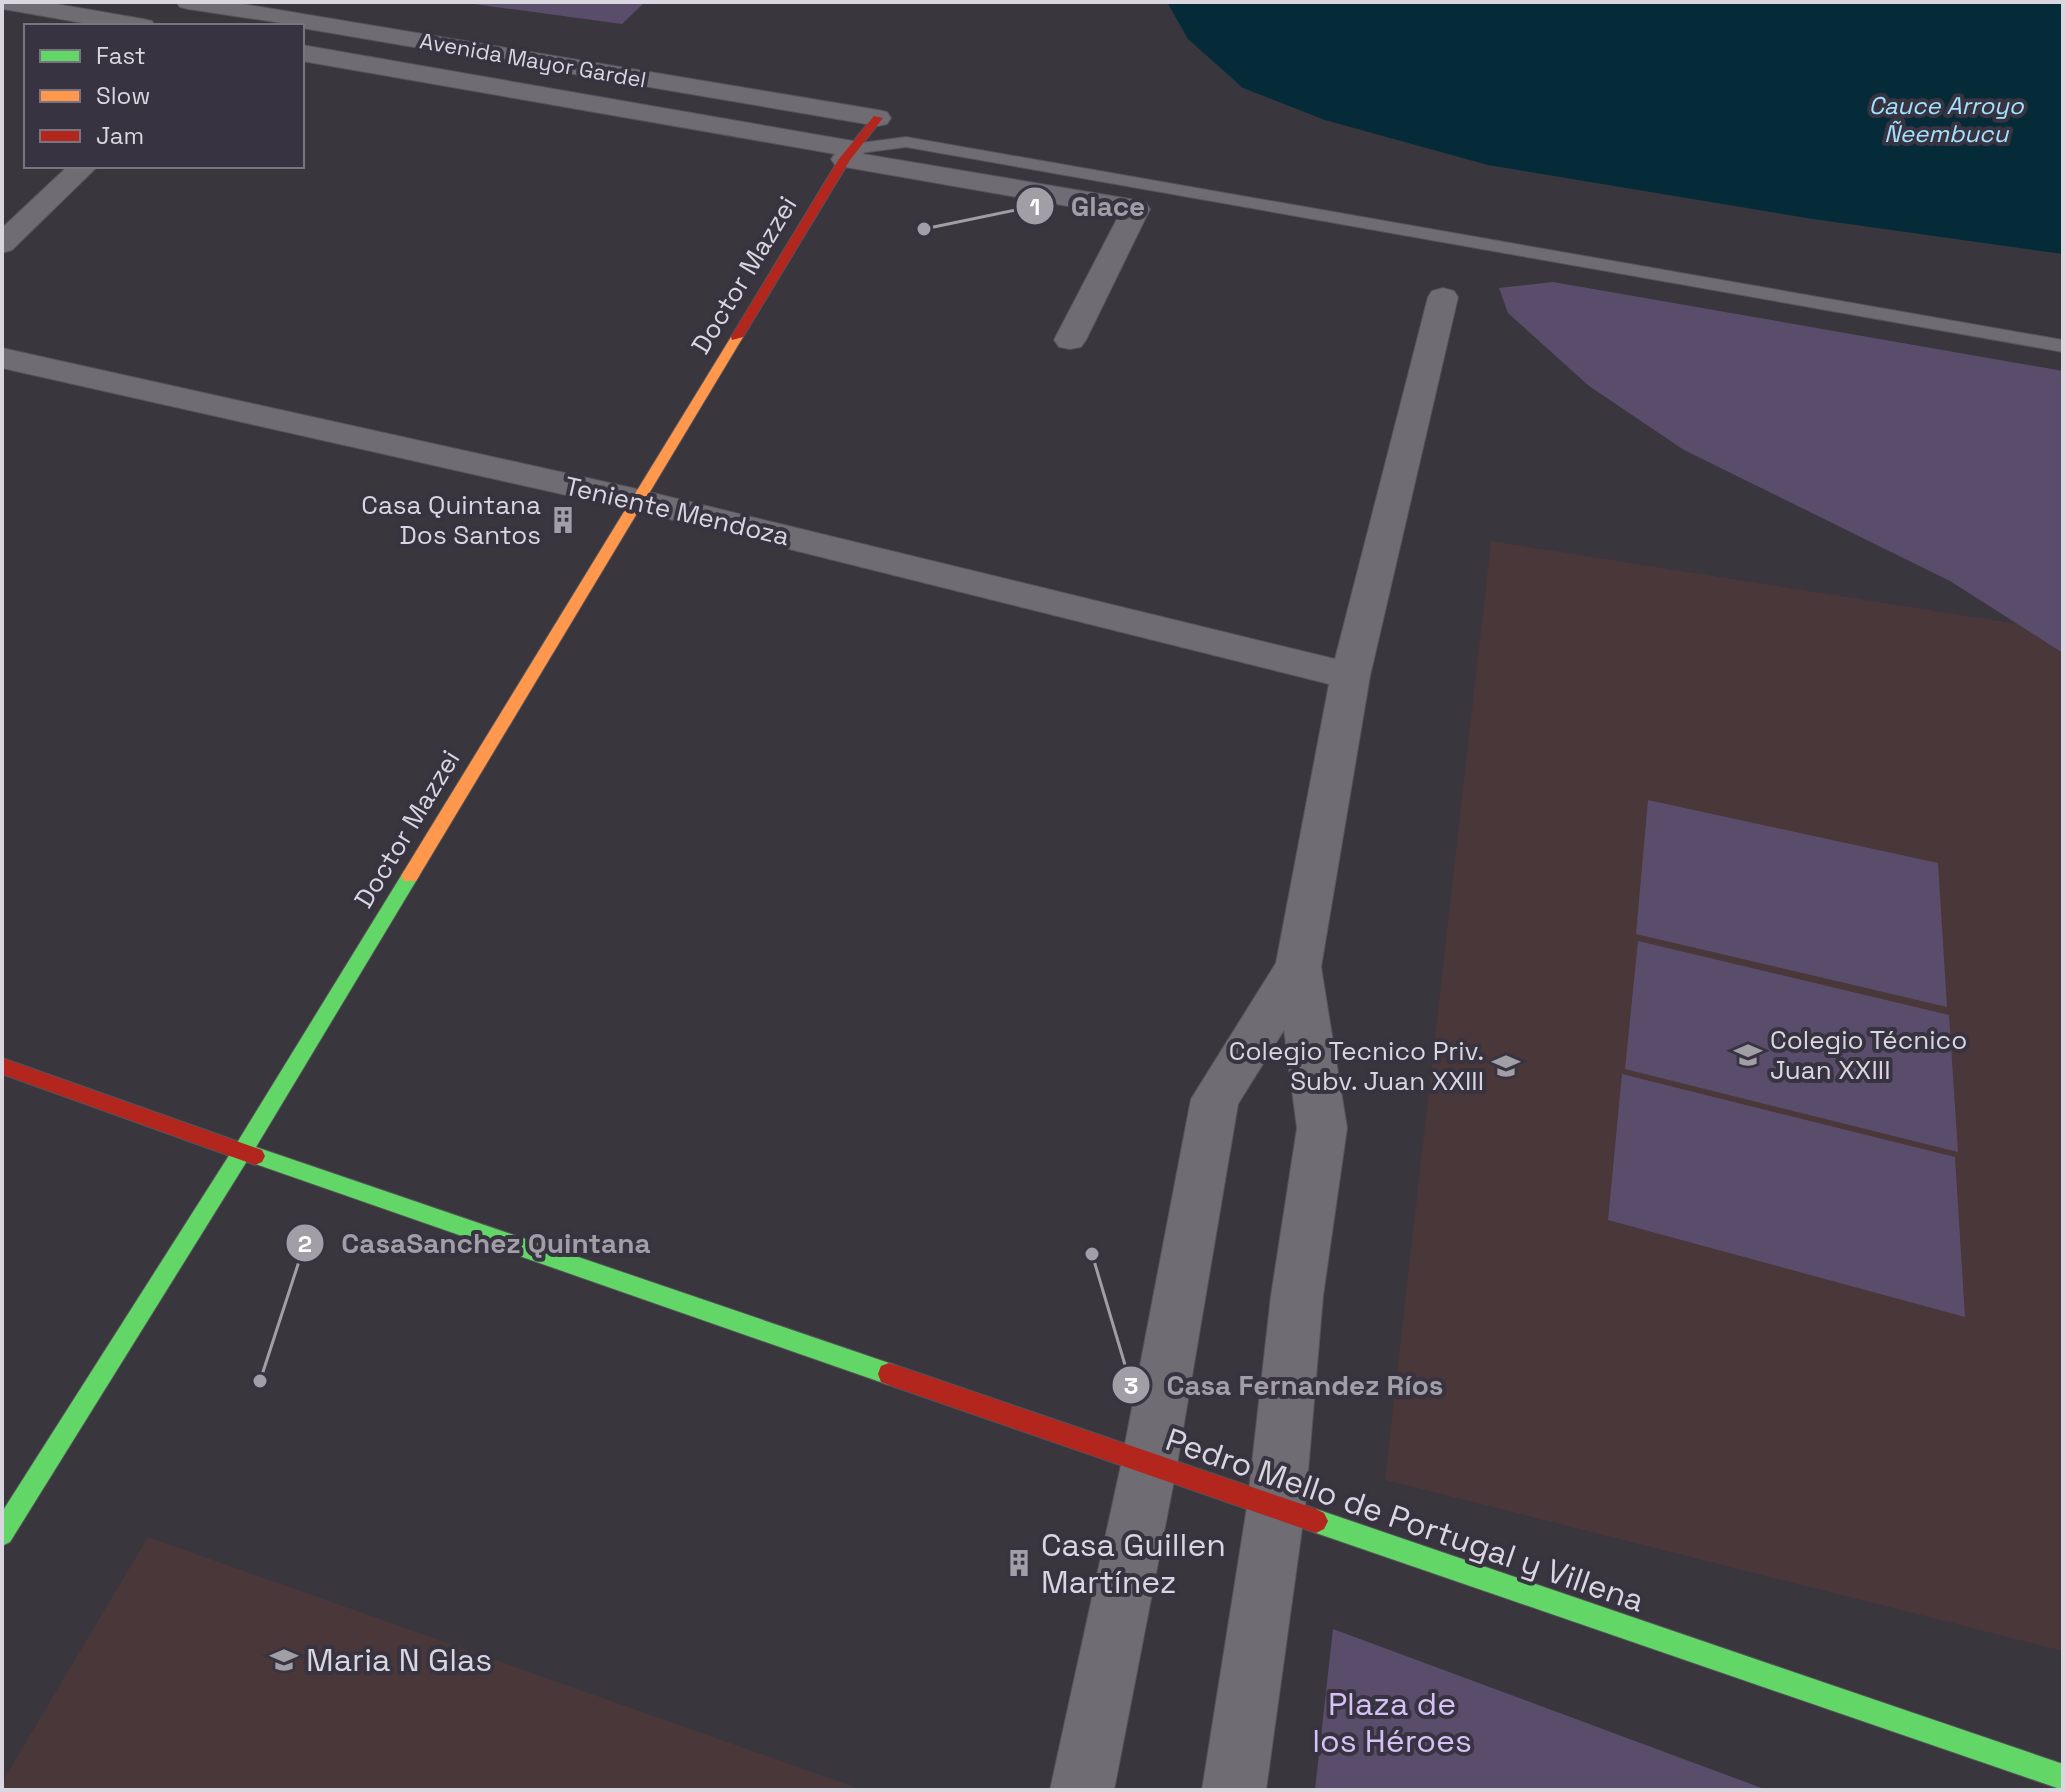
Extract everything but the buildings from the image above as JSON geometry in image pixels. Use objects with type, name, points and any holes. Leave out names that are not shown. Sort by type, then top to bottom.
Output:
[{"type":"street","points":[[3,2],[131,24]]},
{"type":"street","name":"Avenida Mayor Gardel","points":[[188,2],[878,118]]},
{"type":"street","name":"Avenida Mayor Gardel","points":[[304,53],[1136,209],[1070,340]]},
{"type":"street","name":"Doctor Mazzei","points":[[2,1534],[242,1152],[849,154],[878,118]]},
{"type":"street","points":[[2,244],[82,168]]},
{"type":"street","points":[[1234,1790],[1276,1507],[1297,1296],[1322,1128],[1298,967],[1350,676],[1443,297]]},
{"type":"street","name":"Teniente Mendoza","points":[[2,358],[637,500],[1350,676]]},
{"type":"street","points":[[1082,1790],[1149,1465],[1215,1099],[1298,967]]},
{"type":"street","name":"Pedro Mello de Portugal y Villena","points":[[2,1066],[1149,1465],[2063,1777]]},
{"type":"lane","points":[[878,118],[906,142]]},
{"type":"lane","points":[[849,154],[906,142],[2063,346]]},
{"type":"shaded area","name":"Colegio Técnico Juan XXIII","points":[[1491,541],[2063,631],[2063,1651],[1385,1480]]},
{"type":"shaded area","name":"Maria N Glas","points":[[148,1537],[863,1790],[2,1790],[2,1782]]},
{"type":"green space","points":[[459,2],[645,2],[622,24]]},
{"type":"green space","points":[[1553,282],[2063,371],[2063,653],[1950,581],[1684,450],[1589,386],[1508,313],[1499,288]]},
{"type":"green space","points":[[1648,800],[1938,863],[1947,1007],[1636,934]]},
{"type":"green space","points":[[1638,941],[1949,1015],[1958,1152],[1625,1069]]},
{"type":"green space","points":[[1622,1074],[1955,1157],[1965,1317],[1608,1220]]},
{"type":"green space","name":"Plaza de los Héroes","points":[[1333,1629],[1767,1790],[1315,1790]]},
{"type":"water","name":"Cauce Arroyo Ñeembucu","points":[[1167,2],[2063,2],[2063,254],[1813,219],[1488,165],[1325,120],[1243,88],[1188,39]]},
{"type":"traffic: fast","points":[[2,1534],[242,1152],[410,876]]},
{"type":"traffic: fast","points":[[255,1156],[889,1374]]},
{"type":"traffic: fast","points":[[1316,1521],[2063,1777]]},
{"type":"traffic: slow","points":[[410,876],[737,337]]},
{"type":"traffic: jam","points":[[737,337],[845,159],[878,118]]},
{"type":"traffic: jam","points":[[2,1066],[255,1156]]},
{"type":"traffic: jam","points":[[889,1374],[1316,1521]]},
{"type":"place","name":"Glace","points":[[924,229]]},
{"type":"place","name":"Casa Quintana Dos Santos","points":[[563,520]]},
{"type":"place","name":"Colegio Técnico Juan XXIII","points":[[1748,1055]]},
{"type":"place","name":"Colegio Tecnico Priv. Subv. Juan XXIII","points":[[1506,1066]]},
{"type":"place","name":"Casa Fernandez Ríos","points":[[1092,1254]]},
{"type":"place","name":"CasaSanchez Quintana","points":[[260,1381]]},
{"type":"place","name":"Casa Guillen Martínez","points":[[1019,1563]]},
{"type":"place","name":"Maria N Glas","points":[[284,1660]]}]
